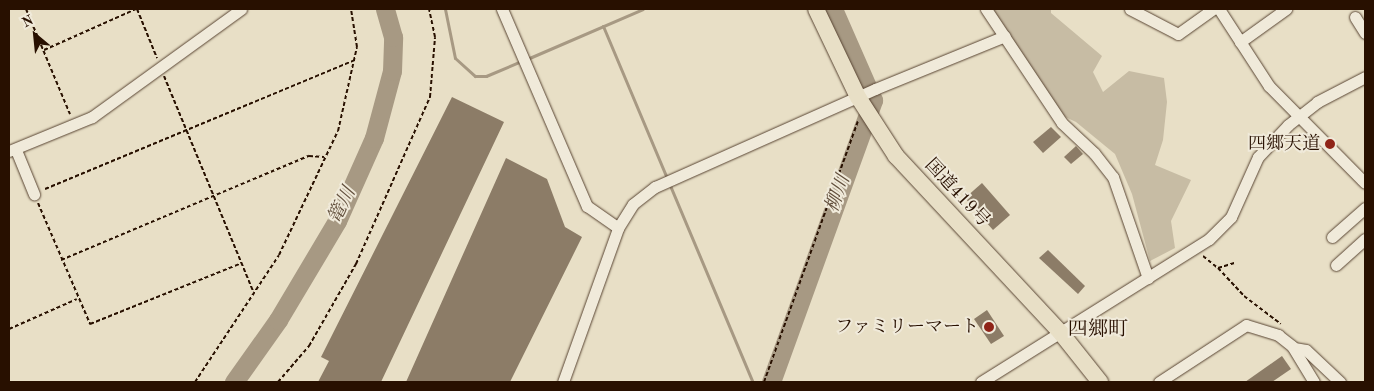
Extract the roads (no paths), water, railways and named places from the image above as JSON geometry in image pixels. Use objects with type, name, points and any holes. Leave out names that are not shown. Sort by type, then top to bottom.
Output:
[{"type":"highway","name":"国道419号","points":[[816,9],[861,101],[896,156],[1061,333],[1100,382]]},
{"type":"street","points":[[34,194],[12,150],[74,125],[126,96],[160,67],[241,9]]},
{"type":"street","points":[[502,9],[587,206],[618,228]]},
{"type":"street","points":[[986,9],[1062,122],[1094,152],[1113,177],[1148,278]]},
{"type":"street","points":[[1130,9],[1178,34],[1213,9]]},
{"type":"street","points":[[1219,9],[1269,86],[1330,152],[1365,183]]},
{"type":"street","points":[[1240,42],[1286,9]]},
{"type":"street","points":[[1354,17],[1365,32]]},
{"type":"street","points":[[563,382],[618,228],[633,204],[655,187],[861,101],[875,89],[1005,36]]},
{"type":"street","points":[[981,382],[1196,249],[1231,216],[1258,157],[1317,102],[1365,77]]},
{"type":"street","points":[[1332,237],[1365,208]]},
{"type":"street","points":[[1336,265],[1365,239]]},
{"type":"street","points":[[1159,382],[1238,326],[1254,325],[1278,335],[1294,348],[1314,382]]},
{"type":"street","points":[[1294,348],[1306,350],[1340,382]]},
{"type":"waterway","name":"篭川","points":[[234,382],[278,320],[337,221],[374,138],[392,71],[393,37],[385,9]]},
{"type":"waterway","points":[[445,9],[455,58],[475,76],[486,76],[521,61]]},
{"type":"waterway","points":[[527,59],[643,9]]},
{"type":"waterway","name":"柳川","points":[[771,382],[873,100],[833,9]]},
{"type":"waterway","points":[[603,26],[753,382]]},
{"type":"place","name":"四郷天道","points":[[1330,144]]},
{"type":"place","name":"ファミリーマート","points":[[989,327]]},
{"type":"district","name":"四郷町","points":[[1098,330]]}]
